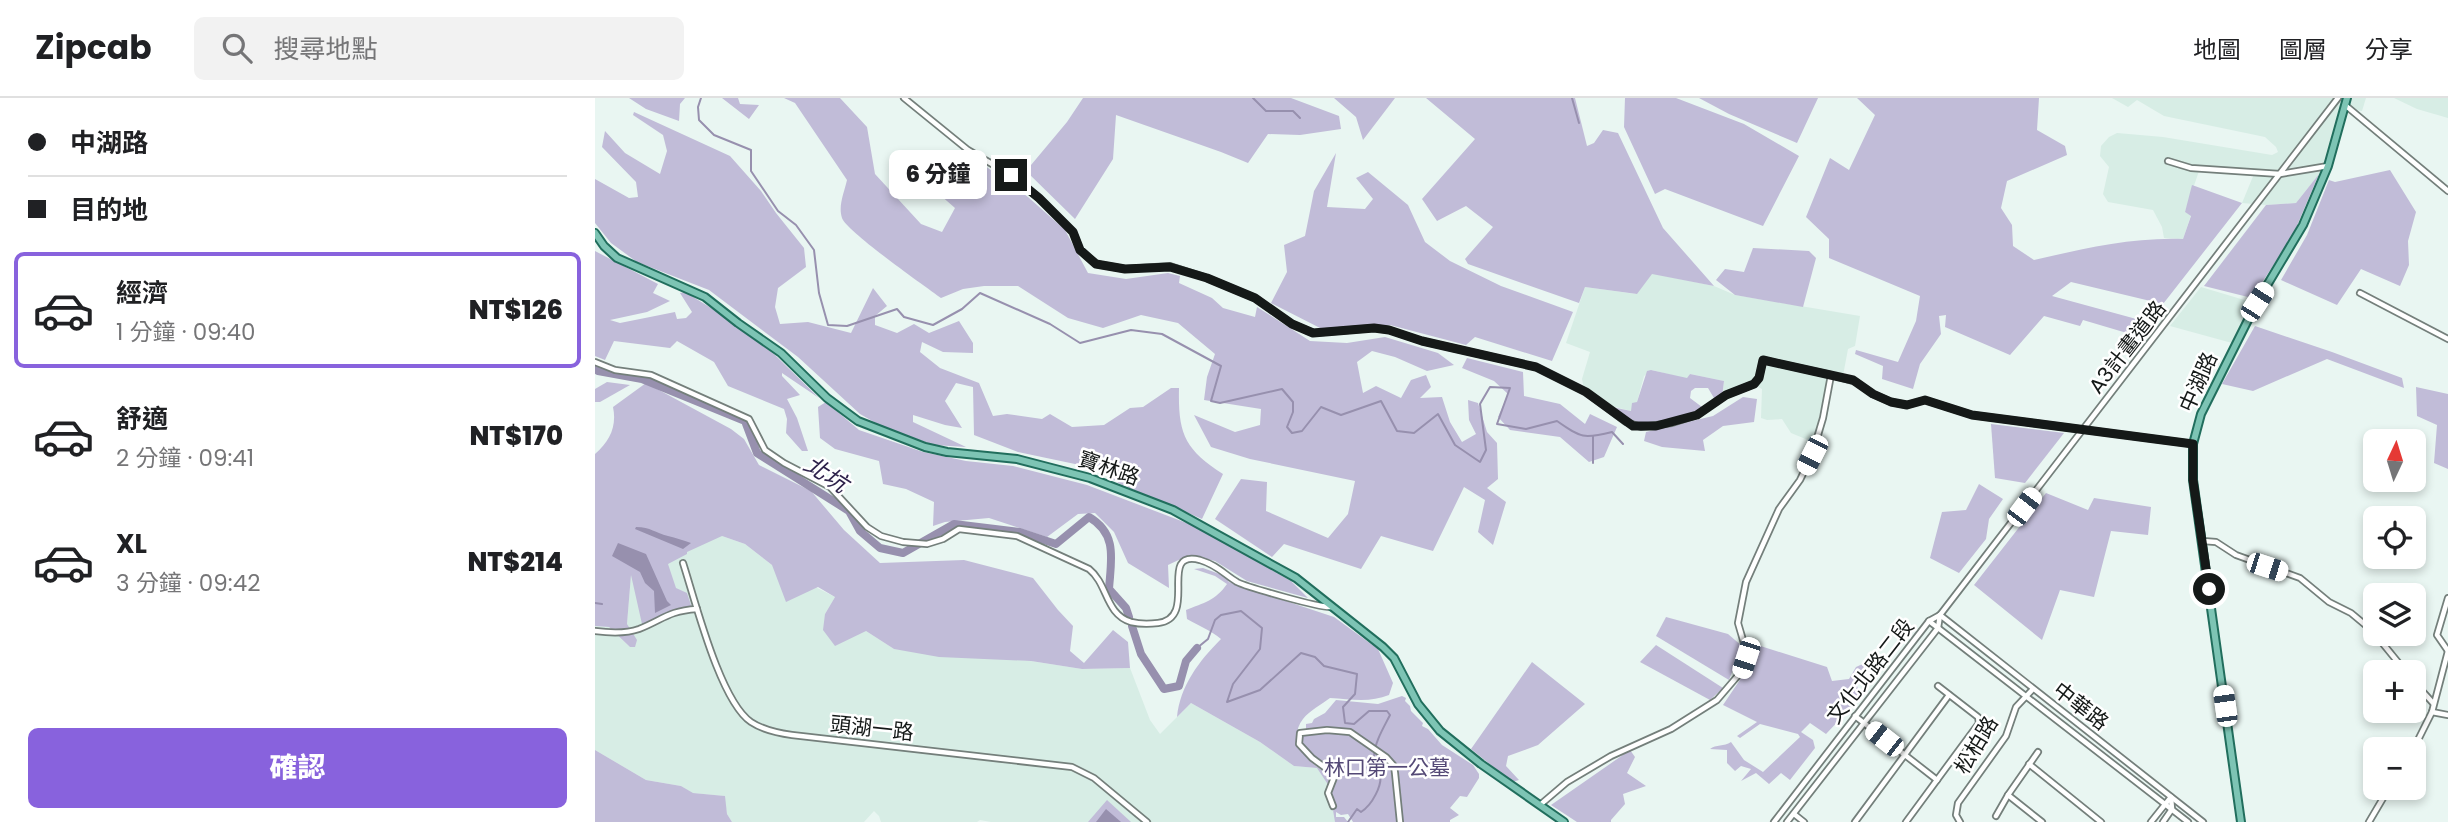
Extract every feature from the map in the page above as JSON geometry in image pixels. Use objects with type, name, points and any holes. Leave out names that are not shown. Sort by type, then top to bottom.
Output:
[{"type":"main road","name":"中湖路","points":[[2241,822],[2193,480],[2193,444],[2209,395],[2257,302],[2297,238],[2328,166],[2346,102]]},
{"type":"main road","name":"寶林路","points":[[595,233],[617,258],[705,297],[781,353],[827,398],[858,421],[925,447],[947,452],[1017,459],[1090,478],[1149,500],[1207,527],[1287,573],[1375,640],[1394,658],[1418,704],[1440,731],[1481,764],[1522,791],[1556,820],[1565,822]]},
{"type":"street","points":[[904,98],[968,149],[1004,171],[1039,198],[1073,232],[1080,250],[1096,264],[1125,269],[1170,267],[1207,278],[1255,298],[1303,330],[1326,334],[1374,328],[1389,330],[1422,341],[1536,367],[1586,392],[1626,422],[1641,427],[1672,423],[1697,415],[1726,395],[1754,384],[1759,378],[1763,360],[1856,382],[1891,402],[1907,405],[1925,400],[1972,415],[2193,444]]},
{"type":"street","name":"A3計畫道路","points":[[1940,615],[2338,98]]},
{"type":"street","points":[[2346,102],[2448,191]]},
{"type":"street","points":[[2168,161],[2191,168],[2280,174],[2328,166]]},
{"type":"street","points":[[2360,293],[2448,339]]},
{"type":"street","points":[[595,362],[615,370],[651,375],[749,419],[765,450],[830,488],[867,527],[881,536],[903,542],[927,544],[959,529],[986,531],[1029,540],[1090,569],[1113,610],[1132,623],[1165,622],[1176,613],[1177,573],[1187,560],[1198,559],[1220,568],[1238,582],[1331,607]]},
{"type":"street","points":[[1539,806],[1567,782],[1611,755],[1671,729],[1717,700],[1741,672],[1746,658],[1738,623],[1745,582],[1779,509],[1800,480],[1812,455],[1823,418],[1831,375]]},
{"type":"street","points":[[2203,541],[2216,542],[2236,555],[2299,578],[2329,602],[2351,613],[2363,623]]},
{"type":"street","name":"頭湖一路","points":[[683,563],[730,698],[749,721],[763,728],[792,735],[1072,767],[1094,778],[1147,822]]},
{"type":"street","points":[[2420,737],[2432,712],[2448,651],[2437,635],[2448,598]]},
{"type":"street","points":[[595,631],[625,633],[668,614],[697,609]]},
{"type":"street","name":"文化北路二段","points":[[1774,822],[1929,621],[1940,615]]},
{"type":"street","name":"文化北路二段","points":[[1787,822],[1938,628],[1940,615]]},
{"type":"street","name":"中華路","points":[[1940,615],[2203,822]]},
{"type":"street","name":"中華路","points":[[1929,621],[2188,822]]},
{"type":"street","points":[[2385,646],[2396,660]]},
{"type":"street","points":[[1906,822],[1979,723],[1978,717],[1938,686]]},
{"type":"street","name":"松柏路","points":[[1960,822],[1956,815],[1958,803],[2005,736],[2016,707],[2033,689]]},
{"type":"street","points":[[1855,822],[1949,695]]},
{"type":"street","points":[[2426,695],[2433,703]]},
{"type":"street","points":[[2432,712],[2448,715]]},
{"type":"street","points":[[1855,716],[1937,780]]},
{"type":"street","points":[[1333,806],[1328,793],[1335,775],[1312,758],[1299,744],[1300,733],[1327,730],[1350,732],[1394,766],[1400,822]]},
{"type":"street","points":[[1996,816],[2038,752]]},
{"type":"street","points":[[2029,764],[2097,821]]},
{"type":"street","points":[[2008,795],[2042,822]]},
{"type":"street","points":[[2151,822],[2171,797]]},
{"type":"street","points":[[2163,822],[2172,809],[2171,797]]},
{"type":"street","points":[[2369,822],[2382,800]]},
{"type":"street","points":[[1794,814],[1804,822]]},
{"type":"shaded area","points":[[2112,98],[2366,98],[2362,111],[2342,109],[2328,169],[2319,174],[2296,203],[2242,203],[2254,174],[2199,171],[2185,212],[2191,215],[2183,239],[2164,238],[2162,227],[2153,210],[2108,202],[2103,194],[2109,167],[2100,156],[2101,146],[2109,137],[2117,133],[2163,137],[2272,155],[2278,152],[2276,147],[2265,137],[2164,116],[2137,100],[2128,107]]},
{"type":"shaded area","points":[[2394,98],[2448,98],[2448,118],[2417,109]]},
{"type":"shaded area","points":[[1651,273],[1714,286],[1735,295],[1860,316],[1855,346],[1848,349],[1842,381],[1828,378],[1814,439],[1808,440],[1791,433],[1782,419],[1761,418],[1762,389],[1753,384],[1722,397],[1724,381],[1690,374],[1687,379],[1652,370],[1644,376],[1637,402],[1631,411],[1615,407],[1612,411],[1599,398],[1584,389],[1582,379],[1590,352],[1566,343],[1585,287],[1636,294]]},
{"type":"shaded area","points":[[2201,287],[2251,302],[2232,343],[2170,326]]},
{"type":"shaded area","points":[[630,515],[643,515],[663,527],[702,529],[745,544],[772,565],[835,597],[825,614],[866,631],[894,649],[1031,661],[1082,669],[1130,668],[1150,720],[1160,734],[1191,703],[1260,742],[1294,766],[1317,768],[1338,777],[1335,822],[881,822],[874,811],[864,822],[732,822],[727,814],[724,796],[692,793],[681,786],[646,780],[595,750],[595,626],[609,627],[630,647],[627,624],[631,574],[617,521]]},
{"type":"shaded area","points":[[636,527],[691,543],[683,549],[635,529]]},
{"type":"shaded area","points":[[618,543],[646,554],[671,605],[655,613],[654,591],[645,583],[640,572],[612,556]]},
{"type":"shaded area","points":[[1106,809],[1121,822],[1096,822]]},
{"type":"green space","points":[[629,98],[685,98],[680,104],[679,121],[646,109]]},
{"type":"green space","points":[[722,98],[738,98],[740,104],[759,105],[749,119]]},
{"type":"green space","points":[[784,98],[840,98],[867,127],[875,174],[921,224],[942,232],[955,208],[931,187],[966,152],[1028,197],[1065,230],[1088,273],[1126,279],[1168,273],[1180,276],[1179,283],[1212,298],[1223,308],[1255,317],[1257,307],[1310,341],[1347,343],[1385,337],[1438,353],[1454,365],[1427,371],[1395,357],[1372,351],[1357,362],[1363,393],[1376,386],[1401,398],[1411,380],[1426,375],[1431,387],[1420,398],[1442,397],[1450,422],[1462,442],[1476,434],[1469,420],[1468,400],[1478,403],[1487,432],[1497,443],[1498,479],[1487,488],[1506,502],[1493,545],[1478,532],[1485,500],[1464,487],[1433,551],[1381,536],[1361,569],[1284,544],[1272,557],[1215,519],[1241,479],[1267,482],[1266,511],[1328,538],[1348,514],[1355,481],[1250,459],[1211,447],[1194,415],[1235,432],[1260,425],[1261,409],[1204,400],[1207,377],[1215,354],[1178,323],[1141,315],[1103,328],[1068,318],[1018,286],[963,289],[941,298],[847,225],[842,218],[841,209],[847,180],[795,103]]},
{"type":"green space","points":[[1083,98],[1291,98],[1339,116],[1341,129],[1300,135],[1268,134],[1248,163],[1116,115],[1113,159],[1075,219],[1026,171],[1067,122]]},
{"type":"green space","points":[[1334,98],[1395,98],[1363,140],[1356,117]]},
{"type":"green space","points":[[1426,98],[1575,98],[1587,146],[1594,143],[1603,130],[1618,133],[1663,228],[1714,286],[1652,274],[1637,294],[1585,287],[1579,303],[1468,264],[1465,259],[1493,227],[1466,206],[1437,221],[1422,199],[1475,139]]},
{"type":"green space","points":[[1625,98],[1676,98],[1744,124],[1799,156],[1763,226],[1665,189],[1655,194],[1624,127]]},
{"type":"green space","points":[[1699,98],[1818,98],[1797,143]]},
{"type":"green space","points":[[1857,98],[2039,98],[2037,130],[2065,146],[2067,155],[2007,181],[2001,208],[2012,225],[2013,246],[2034,260],[2127,242],[2183,239],[2191,216],[2185,212],[2192,185],[2242,203],[2163,304],[2071,282],[2052,296],[2140,320],[2137,336],[2083,320],[2080,326],[2044,316],[2010,355],[1945,327],[1946,315],[1939,316],[1941,334],[1920,364],[1913,389],[1882,379],[1883,366],[1855,354],[1856,350],[1898,362],[1916,321],[1920,296],[1829,258],[1829,239],[1806,217],[1830,158],[1849,170],[1875,115]]},
{"type":"green space","points":[[634,112],[730,156],[761,191],[804,248],[806,267],[778,288],[775,307],[780,324],[808,322],[851,333],[873,288],[887,306],[875,316],[875,325],[897,333],[914,324],[929,333],[959,321],[973,343],[973,353],[943,352],[922,342],[920,352],[940,368],[979,383],[993,416],[1007,414],[1042,419],[1050,414],[1072,427],[1104,425],[1130,408],[1143,407],[1171,388],[1179,388],[1180,417],[1186,438],[1200,456],[1223,474],[1202,519],[1120,484],[1094,466],[1018,452],[974,435],[973,387],[956,383],[945,401],[962,428],[913,415],[913,422],[966,447],[934,445],[883,427],[860,414],[798,357],[709,290],[637,262],[611,243],[595,223],[595,179],[629,198],[638,197],[636,182],[602,147],[605,131],[625,153],[660,174],[667,151],[663,135],[633,115]]},
{"type":"green space","points":[[1336,153],[1327,207],[1365,209],[1373,199],[1356,178],[1368,172],[1408,205],[1425,242],[1450,261],[1501,286],[1573,312],[1552,361],[1475,337],[1466,345],[1390,325],[1322,329],[1271,303],[1287,272],[1284,245],[1305,236],[1314,191]]},
{"type":"green space","points":[[2390,170],[2416,212],[2408,241],[2409,265],[2400,286],[2361,269],[2337,305],[2281,280],[2307,235],[2329,180],[2335,182]]},
{"type":"green space","points":[[2319,174],[2293,235],[2252,298],[2204,286],[2266,205],[2296,203]]},
{"type":"green space","points":[[1753,248],[1809,251],[1816,258],[1803,307],[1735,295],[1716,280],[1725,269],[1744,272]]},
{"type":"green space","points":[[595,251],[658,284],[653,293],[670,301],[647,312],[610,320],[620,323],[675,312],[677,319],[686,318],[692,312],[680,293],[685,292],[729,319],[775,355],[819,398],[782,373],[800,395],[787,399],[797,418],[808,451],[802,451],[786,433],[787,419],[784,409],[728,386],[714,362],[677,341],[670,348],[614,341],[605,360],[595,356]]},
{"type":"green space","points":[[2255,326],[2402,378],[2404,388],[2327,359],[2253,391],[2222,384]]},
{"type":"green space","points":[[1467,358],[1523,372],[1524,396],[1560,404],[1585,424],[1590,414],[1617,427],[1604,457],[1589,462],[1560,437],[1510,430],[1498,417],[1508,394],[1494,381],[1462,368]]},
{"type":"green space","points":[[1647,371],[1687,378],[1690,374],[1724,381],[1722,397],[1714,398],[1708,388],[1695,388],[1691,391],[1690,398],[1702,407],[1694,415],[1647,427],[1632,426],[1612,411],[1612,407],[1631,411],[1632,403],[1637,402]]},
{"type":"green space","points":[[607,382],[630,385],[600,402],[595,402],[595,389]]},
{"type":"green space","points":[[646,383],[731,429],[744,439],[759,465],[811,491],[844,530],[880,563],[964,560],[1033,578],[1073,626],[1070,651],[1084,663],[1113,630],[1128,642],[1130,668],[1082,669],[1031,661],[939,657],[894,649],[866,631],[835,646],[823,630],[825,614],[835,597],[818,587],[786,602],[772,565],[745,544],[722,536],[668,564],[676,588],[687,593],[693,611],[678,612],[645,627],[642,624],[631,575],[627,624],[637,640],[635,647],[630,647],[609,627],[595,626],[595,454],[611,433],[613,407]]},
{"type":"green space","points":[[2416,387],[2448,394],[2448,469],[2434,463],[2437,425],[2417,416]]},
{"type":"green space","points":[[1743,397],[1757,399],[1754,422],[1723,426],[1703,440],[1705,451],[1662,447],[1644,441],[1646,432],[1713,416]]},
{"type":"green space","points":[[826,402],[859,430],[923,452],[966,461],[1013,466],[1087,485],[1197,527],[1291,581],[1308,598],[1247,581],[1215,561],[1189,555],[1168,565],[1169,588],[1128,563],[1114,532],[1095,513],[1078,514],[1047,537],[989,518],[945,522],[933,526],[934,502],[906,489],[883,484],[879,461],[835,449],[820,438],[818,407]]},
{"type":"green space","points":[[1991,424],[2064,433],[2025,483],[1995,478]]},
{"type":"green space","points":[[1979,484],[2003,499],[1989,519],[1986,539],[1959,573],[1930,558],[1942,512],[1966,510]]},
{"type":"green space","points":[[2046,493],[2088,510],[2094,498],[2151,507],[2148,535],[2111,531],[2094,597],[2060,590],[2042,640],[1974,585]]},
{"type":"green space","name":"林口第一公墓","points":[[1203,568],[1225,576],[1229,582],[1334,617],[1378,649],[1393,683],[1389,695],[1367,700],[1330,698],[1309,713],[1298,728],[1297,736],[1303,753],[1309,760],[1332,775],[1332,771],[1315,760],[1301,746],[1306,724],[1312,723],[1325,713],[1336,700],[1378,704],[1402,696],[1406,698],[1411,711],[1423,723],[1422,726],[1442,745],[1473,765],[1479,774],[1467,797],[1460,796],[1450,808],[1459,815],[1450,822],[1353,822],[1348,814],[1341,815],[1336,812],[1336,817],[1344,817],[1348,822],[1335,822],[1329,786],[1317,768],[1294,766],[1260,742],[1191,703],[1177,717],[1186,684],[1205,656],[1221,639],[1187,619],[1186,610],[1214,597],[1227,584],[1215,576],[1194,569]]},
{"type":"green space","points":[[1666,617],[1728,634],[1742,646],[1729,680],[1656,636]]},
{"type":"green space","points":[[1748,642],[1827,667],[1832,681],[1849,679],[1856,667],[1867,662],[1857,686],[1861,697],[1826,734],[1810,723],[1801,732],[1813,740],[1815,748],[1790,780],[1781,773],[1769,784],[1756,773],[1741,781],[1751,769],[1741,766],[1735,771],[1727,763],[1727,750],[1710,749],[1731,742],[1744,760],[1763,772],[1800,737],[1798,734],[1760,724],[1740,738],[1737,736],[1757,722],[1723,705],[1752,662]]},
{"type":"green space","points":[[1656,645],[1723,688],[1710,700],[1640,662]]},
{"type":"green space","points":[[1532,662],[1585,704],[1538,745],[1508,756],[1506,766],[1519,780],[1512,782],[1471,749]]},
{"type":"green space","points":[[595,750],[646,780],[681,786],[693,793],[725,796],[727,814],[732,822],[595,822]]},
{"type":"green space","points":[[1630,750],[1635,757],[1627,773],[1646,786],[1623,794],[1625,804],[1611,822],[1577,822],[1551,805]]},
{"type":"green space","points":[[1107,800],[1131,822],[1088,822]]},
{"type":"waterway","points":[[701,98],[698,107],[699,120],[714,135],[751,150],[751,171],[778,211],[796,225],[814,250],[819,293],[828,325],[847,326],[897,309],[904,317],[933,325],[962,309],[980,293],[1050,324],[1080,343],[1131,330],[1162,334],[1221,366],[1211,401],[1220,403],[1282,389],[1293,402],[1293,412],[1287,427],[1292,433],[1302,431],[1321,407],[1341,415],[1381,401],[1397,431],[1414,433],[1438,414],[1455,445],[1480,462],[1486,450],[1480,404],[1490,387],[1510,388],[1497,424],[1526,429],[1557,421],[1583,436],[1612,432],[1623,444]]},
{"type":"waterway","points":[[1253,98],[1266,111],[1293,111],[1300,118]]},
{"type":"waterway","points":[[1572,98],[1579,123]]},
{"type":"waterway","name":"北坑","points":[[596,366],[598,371],[642,379],[745,421],[757,453],[849,511],[860,531],[880,548],[903,553],[954,524],[1020,532],[1056,544],[1089,517],[1105,531],[1109,540],[1109,589],[1126,608],[1129,617]]},
{"type":"waterway","points":[[1593,436],[1593,463]]},
{"type":"waterway","points":[[595,603],[602,604]]},
{"type":"waterway","name":"北坑","points":[[1197,648],[1208,639],[1215,620],[1221,615],[1241,611],[1262,628],[1260,649],[1233,684],[1227,702],[1260,690],[1301,653],[1315,657],[1324,666],[1357,674],[1355,694],[1343,707],[1345,723],[1354,724],[1369,711],[1387,711],[1390,715],[1374,752],[1380,773],[1378,789],[1369,805],[1361,812],[1357,809],[1348,822]]},
{"type":"waterway","name":"北坑","points":[[1132,626],[1141,654],[1164,689],[1179,686],[1186,661],[1197,648]]},
{"type":"route","points":[[1011,175],[1073,232],[1077,246],[1096,264],[1125,269],[1170,267],[1207,278],[1255,298],[1292,324],[1313,333],[1374,328],[1389,330],[1422,341],[1536,367],[1586,392],[1633,426],[1656,426],[1697,415],[1735,390],[1754,384],[1759,378],[1763,360],[1853,380],[1891,402],[1907,405],[1925,400],[1972,415],[2193,444],[2193,480],[2209,589]]}]
